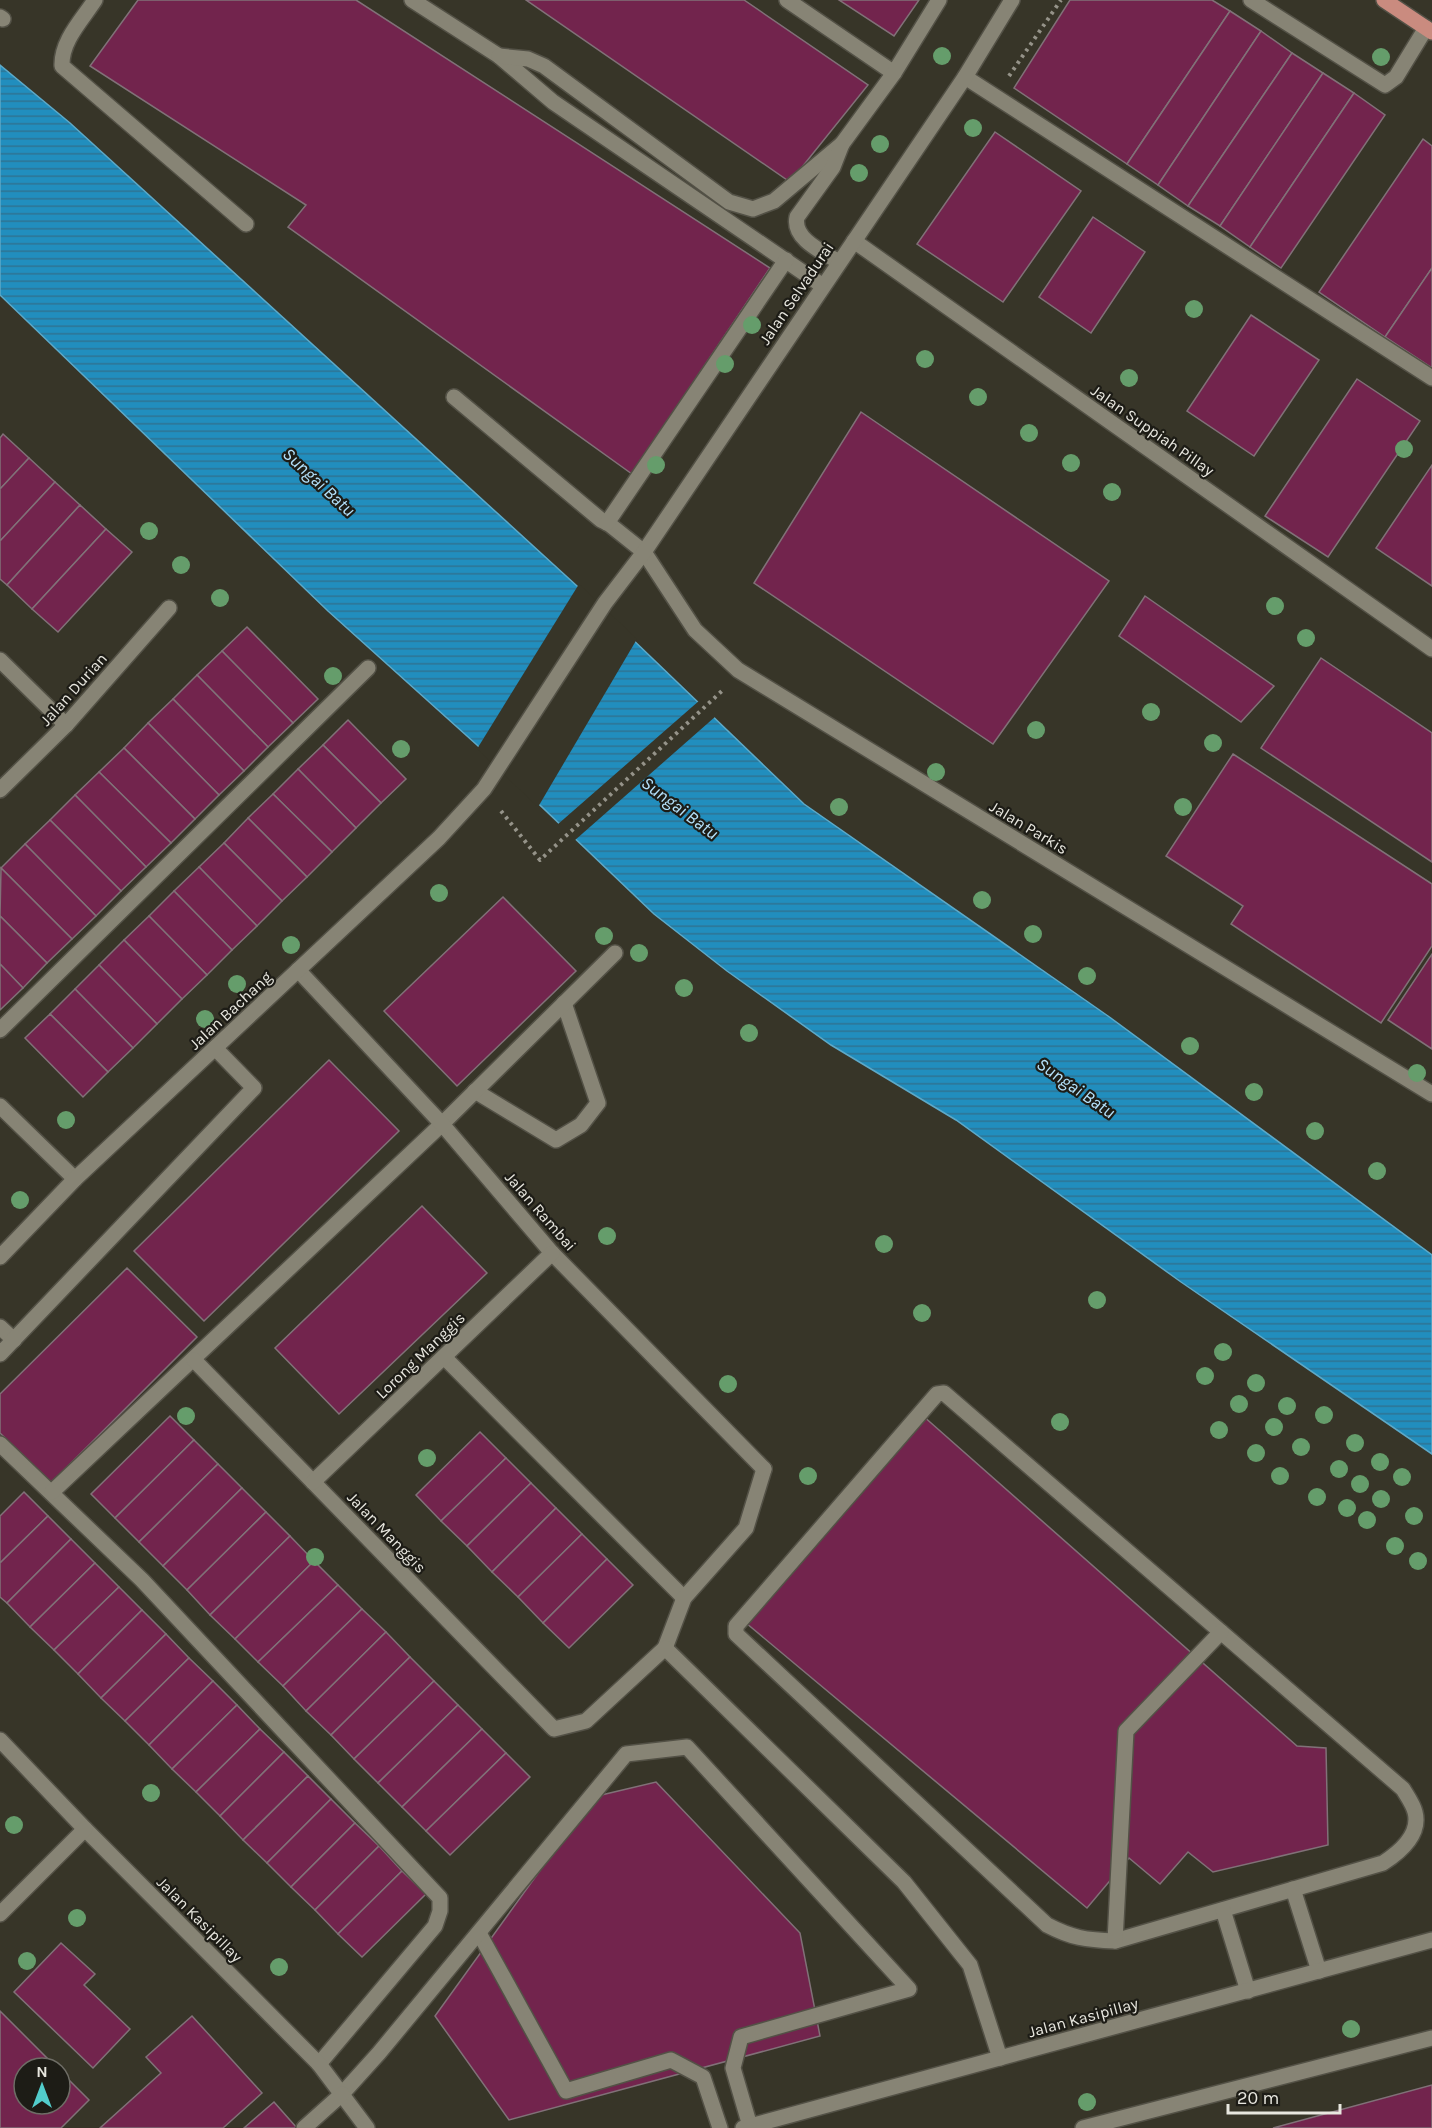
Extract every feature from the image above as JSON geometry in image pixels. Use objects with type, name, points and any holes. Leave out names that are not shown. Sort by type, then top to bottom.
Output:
[{"type":"main road","points":[[1384,0],[1429,30]]},
{"type":"street","points":[[96,0],[64,47],[62,66],[246,224]]},
{"type":"street","points":[[412,0],[499,56],[553,102],[822,286]]},
{"type":"street","points":[[787,0],[894,73]]},
{"type":"street","points":[[499,56],[528,59],[544,66],[729,202],[753,209],[774,201],[842,144],[894,73],[939,0]]},
{"type":"street","name":"Jalan Selvadurai","points":[[484,789],[605,603],[644,552],[965,77],[1012,0]]},
{"type":"street","points":[[1251,0],[1385,85],[1396,77],[1429,30]]},
{"type":"street","points":[[965,77],[1432,378]]},
{"type":"street","points":[[839,262],[800,236],[795,225],[797,218],[833,167],[842,144]]},
{"type":"street","name":"Jalan Suppiah Pillay","points":[[854,241],[1432,649]]},
{"type":"street","points":[[607,523],[786,260]]},
{"type":"street","name":"Jalan Parkis","points":[[453,397],[601,520],[644,552],[695,630],[738,670],[1432,1094]]},
{"type":"street","name":"Jalan Durian","points":[[0,790],[66,725],[169,608]]},
{"type":"street","points":[[0,660],[66,725]]},
{"type":"street","points":[[0,1030],[368,668]]},
{"type":"street","name":"Jalan Bachang","points":[[0,1257],[75,1179],[439,838],[484,789]]},
{"type":"street","points":[[52,1492],[442,1124],[615,954]]},
{"type":"street","name":"Jalan Rambai","points":[[298,970],[442,1124],[552,1253],[764,1469],[746,1528],[684,1598]]},
{"type":"street","points":[[475,1091],[556,1140],[581,1125],[598,1103],[564,1003]]},
{"type":"street","points":[[0,1354],[254,1088],[215,1048]]},
{"type":"street","points":[[0,1106],[75,1179]]},
{"type":"street","name":"Lorong Manggis","points":[[313,1482],[552,1253]]},
{"type":"street","points":[[0,1327],[14,1340]]},
{"type":"street","points":[[444,1357],[684,1598],[665,1648],[904,1882],[970,1965],[1000,2058]]},
{"type":"street","name":"Jalan Manggis","points":[[194,1360],[555,1729],[586,1720],[665,1648]]},
{"type":"street","points":[[944,1393],[1403,1789],[1415,1812],[1415,1828],[1403,1850],[1383,1863],[1293,1889],[1115,1941],[1068,1936],[1047,1924],[736,1634],[736,1626],[937,1394],[944,1393]]},
{"type":"street","points":[[0,1444],[142,1580],[440,1898],[440,1911],[435,1926],[319,2064]]},
{"type":"street","points":[[1115,1941],[1126,1731],[1221,1632]]},
{"type":"street","name":"Jalan Kasipillay","points":[[0,1740],[85,1829],[319,2064],[367,2128]]},
{"type":"street","points":[[304,2128],[342,2094],[379,2053],[626,1754],[687,1747],[909,1989],[741,2037],[733,2068],[747,2127]]},
{"type":"street","points":[[0,1914],[85,1829]]},
{"type":"street","points":[[1293,1889],[1319,1971]]},
{"type":"street","points":[[1223,1910],[1248,1991]]},
{"type":"street","points":[[479,1933],[566,2091],[671,2060],[704,2077],[720,2128]]},
{"type":"street","name":"Jalan Kasipillay","points":[[747,2127],[770,2124],[1000,2058],[1432,1940]]},
{"type":"street","points":[[1083,2128],[1432,2038]]},
{"type":"path","points":[[995,96],[1061,0]]},
{"type":"path","points":[[484,789],[540,861],[720,694]]},
{"type":"water","name":"Sungai Batu","points":[[0,65],[70,123],[577,586],[804,804],[1108,1016],[1432,1255],[1432,1454],[1181,1282],[956,1120],[831,1045],[727,971],[654,914],[477,745],[328,611],[0,295]]},
{"type":"pier","points":[[579,584],[637,639],[538,807],[477,749]]},
{"type":"pier","points":[[700,700],[716,716],[574,841],[557,825]]},
{"type":"building","points":[[138,0],[356,0],[770,268],[632,474],[288,227],[306,205],[90,66]]},
{"type":"building","points":[[526,0],[744,0],[868,85],[790,182]]},
{"type":"building","points":[[839,0],[919,0],[894,36]]},
{"type":"building","points":[[1070,0],[1212,0],[1230,11],[1127,164],[1014,88]]},
{"type":"building","points":[[1230,11],[1261,31],[1158,185],[1127,164]]},
{"type":"building","points":[[1261,31],[1292,53],[1188,206],[1158,185]]},
{"type":"building","points":[[1292,53],[1323,73],[1220,226],[1188,206]]},
{"type":"building","points":[[1323,73],[1354,93],[1250,247],[1220,226]]},
{"type":"building","points":[[1354,93],[1385,115],[1281,268],[1250,247]]},
{"type":"building","points":[[995,132],[1081,191],[1003,302],[917,244]]},
{"type":"building","points":[[1423,139],[1432,146],[1432,268],[1385,337],[1319,292]]},
{"type":"building","points":[[1093,217],[1145,252],[1091,333],[1039,297]]},
{"type":"building","points":[[1432,268],[1432,368],[1385,337]]},
{"type":"building","points":[[1251,315],[1319,360],[1254,456],[1187,411]]},
{"type":"building","points":[[1357,379],[1420,421],[1328,557],[1265,516]]},
{"type":"building","points":[[861,412],[1109,581],[993,744],[754,583]]},
{"type":"building","points":[[3,434],[29,458],[0,489],[0,438]]},
{"type":"building","points":[[29,458],[55,482],[0,541],[0,489]]},
{"type":"building","points":[[1432,465],[1432,586],[1376,548]]},
{"type":"building","points":[[55,482],[80,505],[7,585],[0,579],[0,541]]},
{"type":"building","points":[[80,505],[106,529],[32,609],[7,585]]},
{"type":"building","points":[[106,529],[132,552],[58,632],[32,609]]},
{"type":"building","points":[[1145,596],[1274,686],[1241,722],[1119,636]]},
{"type":"building","points":[[247,627],[318,699],[293,723],[222,651]]},
{"type":"building","points":[[222,651],[293,723],[268,747],[197,675]]},
{"type":"building","points":[[1321,658],[1432,733],[1432,862],[1261,748]]},
{"type":"building","points":[[197,675],[268,747],[244,771],[173,699]]},
{"type":"building","points":[[173,699],[244,771],[219,795],[148,723]]},
{"type":"building","points":[[348,720],[406,779],[381,803],[323,745]]},
{"type":"building","points":[[148,723],[219,795],[195,819],[124,748]]},
{"type":"building","points":[[323,745],[381,803],[356,828],[298,769]]},
{"type":"building","points":[[124,748],[195,819],[171,843],[99,772]]},
{"type":"building","points":[[1233,754],[1432,884],[1432,946],[1381,1023],[1231,924],[1243,906],[1166,856]]},
{"type":"building","points":[[298,769],[356,828],[332,852],[273,794]]},
{"type":"building","points":[[99,772],[171,843],[146,867],[75,795]]},
{"type":"building","points":[[273,794],[332,852],[307,877],[248,818]]},
{"type":"building","points":[[75,795],[146,867],[121,891],[50,820]]},
{"type":"building","points":[[248,818],[307,877],[282,901],[224,843]]},
{"type":"building","points":[[50,820],[121,891],[96,916],[25,844]]},
{"type":"building","points":[[224,843],[282,901],[257,926],[199,867]]},
{"type":"building","points":[[25,844],[96,916],[72,939],[1,868]]},
{"type":"building","points":[[199,867],[257,926],[232,950],[174,891]]},
{"type":"building","points":[[1,868],[72,939],[47,963],[0,916]]},
{"type":"building","points":[[174,891],[232,950],[207,975],[149,916]]},
{"type":"building","points":[[503,897],[576,971],[457,1086],[384,1011]]},
{"type":"building","points":[[0,916],[47,963],[23,988],[0,964]]},
{"type":"building","points":[[149,916],[207,975],[182,999],[124,940]]},
{"type":"building","points":[[124,940],[182,999],[157,1024],[99,965]]},
{"type":"building","points":[[1432,954],[1432,1049],[1388,1020]]},
{"type":"building","points":[[0,964],[23,988],[0,1010]]},
{"type":"building","points":[[99,965],[157,1024],[133,1048],[75,989]]},
{"type":"building","points":[[75,989],[133,1048],[108,1072],[50,1014]]},
{"type":"building","points":[[50,1014],[108,1072],[83,1097],[25,1038]]},
{"type":"building","points":[[329,1060],[399,1131],[204,1321],[134,1251]]},
{"type":"building","points":[[422,1206],[487,1273],[339,1414],[275,1348]]},
{"type":"building","points":[[127,1268],[197,1337],[51,1483],[0,1433],[0,1394]]},
{"type":"building","points":[[922,1415],[1297,1746],[1326,1748],[1328,1845],[1213,1872],[1188,1852],[1160,1884],[1129,1858],[1087,1908],[746,1623]]},
{"type":"building","points":[[170,1416],[194,1440],[115,1518],[91,1494]]},
{"type":"building","points":[[480,1432],[506,1458],[441,1521],[416,1495]]},
{"type":"building","points":[[194,1440],[218,1464],[139,1542],[115,1518]]},
{"type":"building","points":[[506,1458],[531,1483],[467,1546],[441,1521]]},
{"type":"building","points":[[218,1464],[242,1488],[163,1566],[139,1542]]},
{"type":"building","points":[[531,1483],[556,1508],[492,1572],[467,1546]]},
{"type":"building","points":[[242,1488],[266,1512],[187,1590],[163,1566]]},
{"type":"building","points":[[24,1492],[48,1516],[0,1563],[0,1516]]},
{"type":"building","points":[[556,1508],[582,1534],[518,1597],[492,1572]]},
{"type":"building","points":[[266,1512],[290,1536],[210,1615],[187,1590]]},
{"type":"building","points":[[48,1516],[71,1539],[7,1603],[0,1597],[0,1563]]},
{"type":"building","points":[[582,1534],[607,1559],[543,1623],[518,1597]]},
{"type":"building","points":[[290,1536],[314,1561],[235,1639],[210,1615]]},
{"type":"building","points":[[71,1539],[95,1563],[30,1627],[7,1603]]},
{"type":"building","points":[[607,1559],[633,1585],[569,1648],[543,1623]]},
{"type":"building","points":[[314,1561],[338,1585],[258,1662],[235,1639]]},
{"type":"building","points":[[95,1563],[119,1587],[54,1650],[30,1627]]},
{"type":"building","points":[[338,1585],[362,1609],[283,1686],[258,1662]]},
{"type":"building","points":[[119,1587],[142,1610],[78,1674],[54,1650]]},
{"type":"building","points":[[362,1609],[386,1632],[306,1711],[283,1686]]},
{"type":"building","points":[[142,1610],[166,1634],[101,1698],[78,1674]]},
{"type":"building","points":[[386,1632],[410,1657],[331,1735],[306,1711]]},
{"type":"building","points":[[166,1634],[189,1658],[125,1721],[101,1698]]},
{"type":"building","points":[[410,1657],[434,1681],[354,1759],[331,1735]]},
{"type":"building","points":[[189,1658],[213,1681],[149,1745],[125,1721]]},
{"type":"building","points":[[213,1681],[237,1705],[172,1769],[149,1745]]},
{"type":"building","points":[[434,1681],[458,1705],[378,1783],[354,1759]]},
{"type":"building","points":[[237,1705],[260,1729],[196,1792],[172,1769]]},
{"type":"building","points":[[458,1705],[482,1729],[402,1807],[378,1783]]},
{"type":"building","points":[[260,1729],[284,1752],[220,1816],[196,1792]]},
{"type":"building","points":[[482,1729],[506,1753],[426,1831],[402,1807]]},
{"type":"building","points":[[284,1752],[308,1776],[243,1840],[220,1816]]},
{"type":"building","points":[[506,1753],[530,1777],[450,1855],[426,1831]]},
{"type":"building","points":[[308,1776],[331,1799],[267,1863],[243,1840]]},
{"type":"building","points":[[656,1782],[800,1933],[820,2036],[509,2120],[435,2016],[593,1797]]},
{"type":"building","points":[[331,1799],[355,1823],[291,1887],[267,1863]]},
{"type":"building","points":[[355,1823],[379,1846],[315,1910],[291,1887]]},
{"type":"building","points":[[379,1846],[402,1871],[338,1934],[315,1910]]},
{"type":"building","points":[[402,1871],[426,1894],[362,1957],[338,1934]]},
{"type":"building","points":[[61,1943],[95,1974],[84,1985],[130,2029],[93,2068],[14,1992]]},
{"type":"building","points":[[0,2011],[45,2056],[12,2056],[12,2116],[72,2116],[72,2083],[89,2100],[61,2128],[0,2128]]},
{"type":"building","points":[[192,2016],[262,2093],[223,2128],[100,2128],[161,2073],[146,2057]]},
{"type":"building","points":[[1432,2085],[1432,2128],[1273,2128]]},
{"type":"building","points":[[274,2102],[297,2128],[244,2128]]}]
